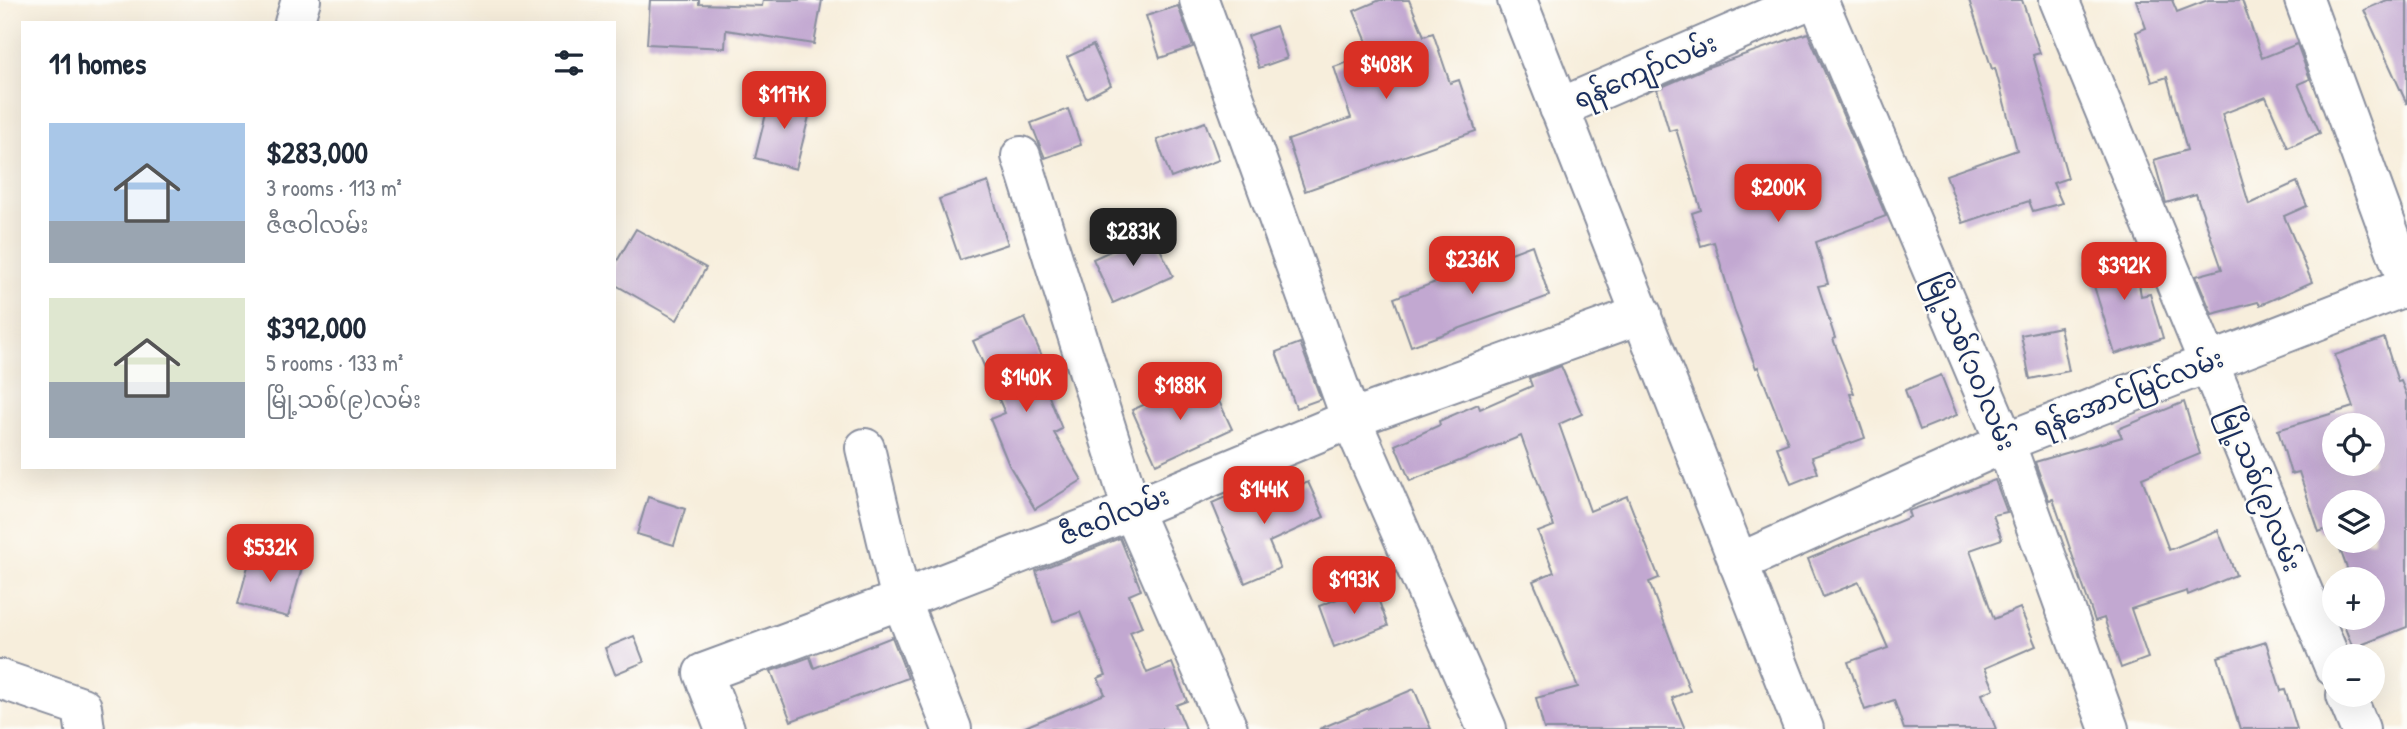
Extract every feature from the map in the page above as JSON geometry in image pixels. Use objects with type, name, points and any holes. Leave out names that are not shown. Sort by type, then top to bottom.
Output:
[{"type":"main road","points":[[295,21],[301,0]]},
{"type":"main road","points":[[1199,0],[1351,419],[1487,729]]},
{"type":"main road","points":[[1517,0],[1804,729]]},
{"type":"main road","name":"ရန်ကျော်လမ်း","points":[[1559,108],[1809,0]]},
{"type":"main road","name":"မြို့သစ်(၁၀)လမ်း","points":[[1818,0],[2005,442],[2109,729]]},
{"type":"main road","name":"မြို့သစ်(၉)လမ်း","points":[[2059,0],[2324,644]]},
{"type":"main road","points":[[2304,0],[2407,283]]},
{"type":"main road","points":[[1020,156],[1132,510],[1228,729]]},
{"type":"main road","name":"ရန်အောင်မြင်လမ်း","points":[[1738,563],[2005,442],[2407,283]]},
{"type":"main road","name":"ဇီဇဝါလမ်း","points":[[725,729],[703,673],[1132,510],[1351,419],[1642,314]]},
{"type":"main road","points":[[865,447],[901,600],[952,729]]},
{"type":"main road","points":[[0,680],[82,707],[85,729]]},
{"type":"main road","points":[[2351,707],[2360,729]]},
{"type":"building","points":[[650,0],[699,0],[699,4],[762,6],[763,0],[822,0],[814,44],[726,30],[725,48],[647,44]]},
{"type":"building","points":[[1380,0],[1409,0],[1424,36],[1433,33],[1450,83],[1459,80],[1476,131],[1305,191],[1288,140],[1351,118],[1334,67],[1372,54],[1354,11]]},
{"type":"building","points":[[1969,0],[2022,0],[2040,53],[2033,55],[2068,178],[2053,183],[2062,203],[2033,211],[2029,201],[1963,223],[1946,175],[2017,150],[1995,68],[1992,69]]},
{"type":"building","points":[[2136,0],[2172,0],[2177,12],[2208,0],[2242,0],[2262,58],[2297,44],[2310,79],[2298,84],[2320,133],[2288,148],[2266,97],[2222,114],[2249,204],[2297,182],[2307,206],[2284,216],[2312,282],[2260,305],[2258,302],[2212,314],[2196,276],[2222,269],[2196,194],[2166,203],[2154,160],[2187,150],[2167,77],[2152,82],[2136,32],[2146,28]]},
{"type":"building","points":[[2387,0],[2407,0],[2407,104],[2364,10]]},
{"type":"building","points":[[1178,6],[1193,47],[1160,58],[1146,16]]},
{"type":"building","points":[[1276,26],[1287,58],[1259,68],[1248,36]]},
{"type":"building","points":[[1808,33],[1886,216],[1816,242],[1828,284],[1818,286],[1835,338],[1833,339],[1854,393],[1850,394],[1865,438],[1812,457],[1818,473],[1791,484],[1777,447],[1788,443],[1735,312],[1714,242],[1701,246],[1692,213],[1701,210],[1676,129],[1669,131],[1657,89],[1708,67]]},
{"type":"building","points":[[1093,45],[1111,85],[1086,98],[1067,57]]},
{"type":"building","points":[[771,94],[812,104],[796,169],[755,158]]},
{"type":"building","points":[[1068,109],[1081,145],[1045,158],[1031,123]]},
{"type":"building","points":[[1205,122],[1219,160],[1171,178],[1157,140]]},
{"type":"building","points":[[988,182],[1008,244],[960,260],[939,199]]},
{"type":"building","points":[[636,229],[706,268],[677,320],[616,285],[616,263]]},
{"type":"building","points":[[1152,232],[1173,276],[1113,303],[1093,259]]},
{"type":"building","points":[[1532,245],[1549,296],[1411,346],[1394,298]]},
{"type":"building","points":[[2134,252],[2141,296],[2150,294],[2163,338],[2115,354],[2086,260]]},
{"type":"building","points":[[1025,318],[1046,365],[1038,369],[1062,429],[1054,433],[1082,480],[1035,509],[1009,465],[990,419],[1005,413],[973,341]]},
{"type":"building","points":[[2060,327],[2069,371],[2030,379],[2021,335]]},
{"type":"building","points":[[2384,338],[2398,382],[2401,381],[2407,396],[2407,627],[2363,644],[2351,644],[2346,630],[2385,630],[2385,567],[2347,567],[2341,553],[2385,553],[2385,490],[2322,490],[2322,531],[2319,532],[2299,472],[2291,474],[2278,430],[2322,417],[2322,476],[2385,476],[2385,413],[2333,413],[2353,407],[2335,355]]},
{"type":"building","points":[[1300,343],[1321,399],[1296,408],[1276,352]]},
{"type":"building","points":[[1561,366],[1582,414],[1559,424],[1590,511],[1627,496],[1659,578],[1649,582],[1690,691],[1672,698],[1685,729],[1544,729],[1536,698],[1578,687],[1533,581],[1554,572],[1538,532],[1554,526],[1521,436],[1410,481],[1395,445],[1478,404],[1480,409],[1532,386],[1529,378]]},
{"type":"building","points":[[1941,375],[1957,415],[1920,430],[1905,390]]},
{"type":"building","points":[[1197,381],[1208,406],[1219,401],[1232,429],[1156,464],[1132,410]]},
{"type":"building","points":[[2184,402],[2200,454],[2142,478],[2169,550],[2218,530],[2236,575],[2188,595],[2187,591],[2131,609],[2148,658],[2121,668],[2104,618],[2095,621],[2053,499],[2049,500],[2035,462],[2122,437],[2118,429]]},
{"type":"building","points":[[1995,480],[2007,512],[1993,515],[2002,539],[1970,550],[1994,619],[2020,608],[2036,646],[1985,668],[1994,689],[1982,694],[1996,729],[1904,729],[1894,700],[1865,710],[1848,662],[1888,648],[1859,582],[1823,597],[1808,559],[1910,517],[1908,511]]},
{"type":"building","points":[[1308,482],[1324,517],[1269,542],[1280,568],[1245,583],[1212,503],[1246,488],[1255,507]]},
{"type":"building","points":[[648,497],[685,509],[674,545],[637,534]]},
{"type":"building","points":[[1120,538],[1141,590],[1129,595],[1142,627],[1130,632],[1147,673],[1172,663],[1187,701],[1176,705],[1186,729],[1020,729],[1105,694],[1098,678],[1106,675],[1080,612],[1053,622],[1036,571]]},
{"type":"building","points":[[252,551],[303,564],[288,617],[238,604]]},
{"type":"building","points":[[1373,585],[1388,626],[1334,647],[1319,606]]},
{"type":"building","points":[[634,636],[644,662],[615,674],[605,648]]},
{"type":"building","points":[[892,637],[908,678],[791,721],[771,671],[810,657],[814,668]]},
{"type":"building","points":[[2266,642],[2281,691],[2285,690],[2297,729],[2240,729],[2218,657]]},
{"type":"building","points":[[1414,689],[1431,729],[1319,729]]}]
